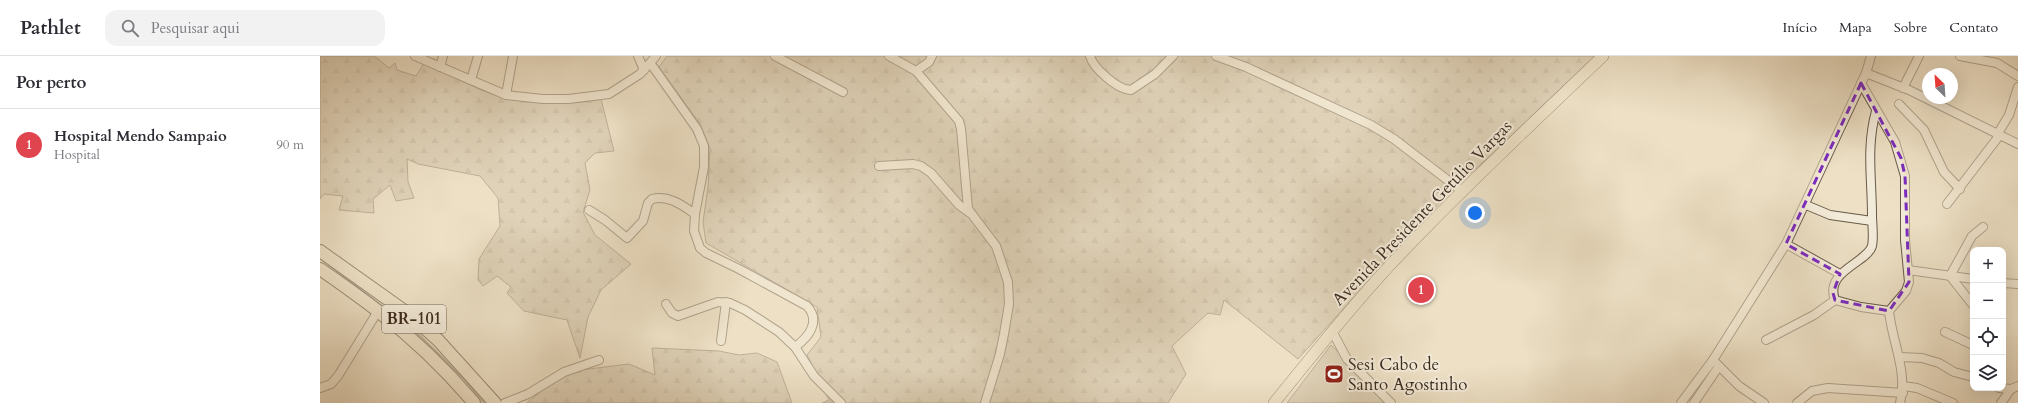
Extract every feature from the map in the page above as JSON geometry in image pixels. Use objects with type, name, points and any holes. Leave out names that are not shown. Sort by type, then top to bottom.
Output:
[{"type":"highway","name":"BR-101","points":[[320,250],[410,315],[438,340],[495,403]]},
{"type":"highway","name":"BR-101","points":[[320,269],[378,311],[430,357],[474,403]]},
{"type":"main road","name":"Avenida Presidente Getúlio Vargas","points":[[1274,403],[1332,331],[1391,264],[1462,191],[1603,56]]},
{"type":"street","points":[[415,56],[506,95],[543,99],[592,97],[609,94],[625,85],[644,70],[651,64],[656,56]]},
{"type":"street","points":[[440,67],[443,56]]},
{"type":"street","points":[[472,80],[478,56]]},
{"type":"street","points":[[506,95],[513,56]]},
{"type":"street","points":[[638,56],[644,70]]},
{"type":"street","points":[[775,56],[843,92]]},
{"type":"street","points":[[889,56],[916,71],[961,124],[966,198],[970,213]]},
{"type":"street","points":[[916,71],[928,62],[932,56]]},
{"type":"street","points":[[1090,56],[1098,70],[1120,87],[1131,90],[1155,74],[1173,56]]},
{"type":"street","points":[[1216,56],[1246,67],[1371,125],[1394,139],[1462,191]]},
{"type":"street","points":[[1681,403],[1713,360],[1772,270],[1806,205],[1866,73],[1872,56]]},
{"type":"street","points":[[1903,88],[1919,56]]},
{"type":"street","points":[[1960,56],[1997,63],[2018,76]]},
{"type":"street","points":[[651,64],[697,129],[704,146],[704,167],[695,214],[694,231],[699,246],[703,251],[802,302],[809,308],[814,315],[814,323],[807,335],[795,347]]},
{"type":"street","points":[[1866,73],[1903,88],[2018,144]]},
{"type":"street","points":[[1861,83],[1895,142],[1905,176],[1905,240],[1909,282],[1906,291],[1890,311],[1891,326],[1900,357],[1903,390],[1900,403]]},
{"type":"street","points":[[1947,204],[1960,189],[1998,135],[2009,115],[2018,87]]},
{"type":"street","points":[[1899,104],[1924,130],[1944,172],[1960,189]]},
{"type":"street","points":[[1835,300],[1834,288],[1840,274],[1869,251],[1872,245],[1869,154],[1872,127],[1876,111]]},
{"type":"street","points":[[879,166],[913,164],[921,166],[931,173],[959,205],[970,213],[987,232],[996,246],[1008,282],[1009,304],[1007,322],[1000,354],[985,403]]},
{"type":"street","points":[[589,210],[605,220],[627,238],[643,221],[649,202],[654,198],[662,198],[678,203],[695,214]]},
{"type":"street","points":[[1806,205],[1830,216],[1872,221]]},
{"type":"street","points":[[1950,276],[1967,243],[1983,227]]},
{"type":"street","points":[[1786,244],[1840,274]]},
{"type":"street","points":[[1908,270],[1970,279]]},
{"type":"street","points":[[1950,276],[1970,301]]},
{"type":"street","points":[[2006,283],[2018,284]]},
{"type":"street","points":[[1835,300],[1861,307],[1890,311]]},
{"type":"street","points":[[1766,340],[1814,315],[1835,300]]},
{"type":"street","points":[[666,304],[676,316],[684,316],[718,302],[726,302],[755,315],[779,332],[795,347],[814,376],[841,403]]},
{"type":"street","points":[[721,341],[726,302]]},
{"type":"street","points":[[320,388],[330,384],[338,376],[366,334],[378,311]]},
{"type":"street","points":[[1332,331],[1347,359],[1391,403]]},
{"type":"street","points":[[1945,332],[1970,344]]},
{"type":"street","points":[[1900,357],[1922,358],[1939,363],[1954,372],[1970,376]]},
{"type":"street","points":[[505,403],[528,394],[564,372],[599,360]]},
{"type":"street","points":[[1713,360],[1740,386],[1764,403]]},
{"type":"street","points":[[1694,403],[1719,366]]},
{"type":"street","points":[[1797,403],[1812,391],[1828,388],[1903,390],[1917,388],[1952,403]]},
{"type":"street","points":[[2001,403],[2014,388]]},
{"type":"highlighted area","points":[[1861,83],[1901,158],[1905,176],[1909,282],[1889,311],[1835,300],[1833,293],[1840,274],[1786,244]]},
{"type":"green space","points":[[320,56],[374,56],[389,68],[395,63],[397,70],[416,76],[424,63],[481,90],[504,98],[545,102],[581,102],[601,99],[614,151],[595,153],[585,163],[590,190],[583,212],[595,235],[631,264],[601,290],[588,317],[580,358],[567,320],[524,311],[507,293],[511,287],[497,276],[483,286],[478,280],[479,259],[500,226],[498,198],[480,176],[418,164],[407,159],[408,182],[414,198],[396,201],[390,185],[373,199],[374,213],[339,210],[343,196],[324,194],[320,199]]},
{"type":"green space","points":[[667,56],[1595,56],[1490,156],[1450,191],[1298,359],[1224,300],[1220,315],[1208,313],[1172,346],[1186,374],[1168,403],[822,403],[829,400],[807,355],[821,337],[817,307],[706,243],[703,222],[708,187],[710,148],[700,124],[659,67]]},
{"type":"green space","name":"Sesi Cabo de Santo Agostinho","points":[[1331,345],[1390,403],[1287,403]]},
{"type":"green space","points":[[652,348],[719,351],[739,355],[757,353],[777,362],[792,403],[527,403],[564,372],[629,364],[655,375]]},
{"type":"waterway","points":[[320,258],[417,333],[464,379],[484,403]]},
{"type":"place","name":"Hospital Mendo Sampaio","points":[[1421,290]]},
{"type":"place","name":"Sesi Cabo de Santo Agostinho","points":[[1334,374]]}]
